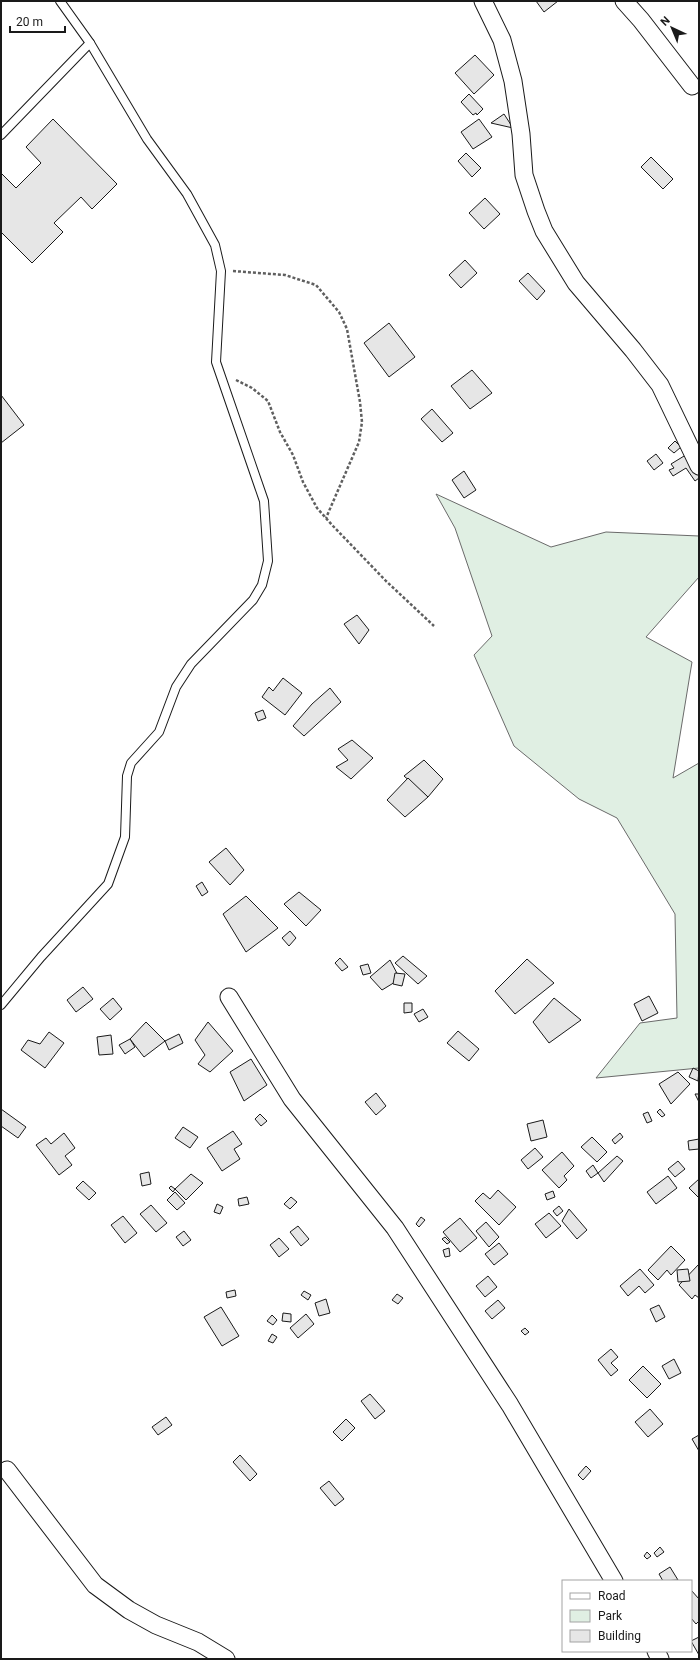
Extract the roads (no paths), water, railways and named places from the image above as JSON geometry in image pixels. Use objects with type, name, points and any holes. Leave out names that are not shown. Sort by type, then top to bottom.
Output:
[{"type":"street","points":[[484,1],[502,40],[512,74],[521,134],[524,175],[544,231],[576,283],[633,350],[660,386],[699,466]]},
{"type":"street","points":[[624,1],[642,20],[692,86]]},
{"type":"street","points":[[230,997],[292,1099],[395,1228],[510,1405],[613,1580]]},
{"type":"street","points":[[7,1470],[95,1585],[129,1610],[156,1625],[198,1642],[226,1659]]},
{"type":"lane","points":[[1,1005],[41,957],[108,884],[125,837],[127,776],[131,763],[159,732],[176,687],[191,664],[253,600],[262,585],[268,561],[264,501],[216,362],[221,270],[215,245],[187,194],[147,139],[90,43],[60,1]]},
{"type":"lane","points":[[1,135],[90,43]]}]
